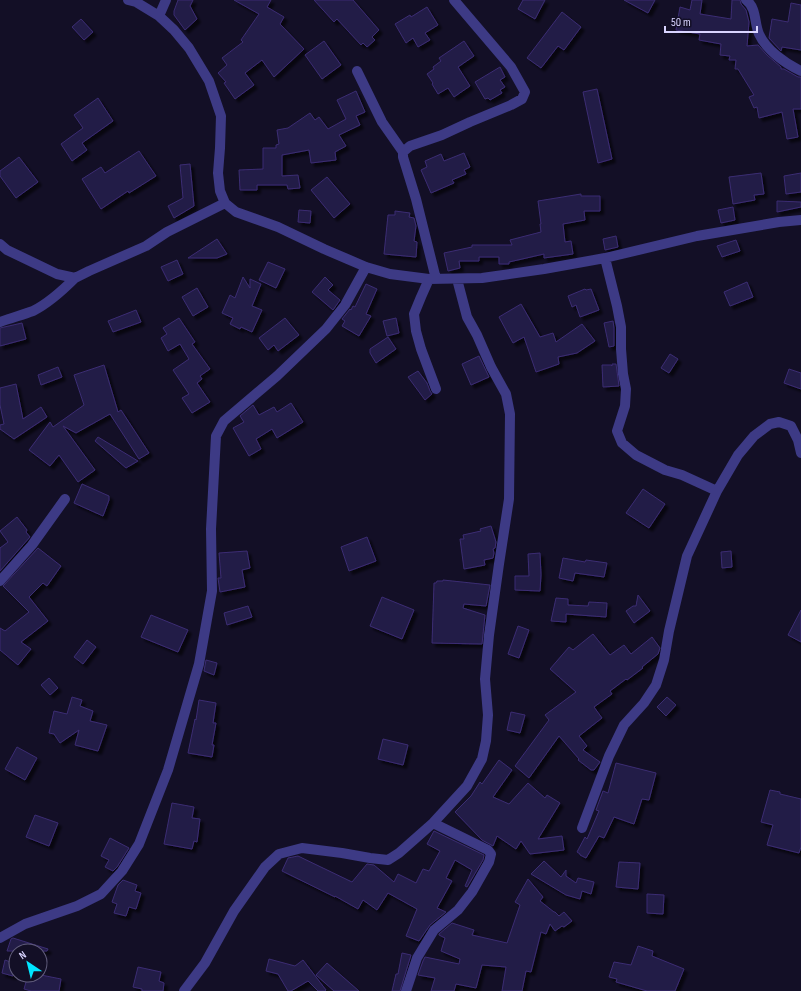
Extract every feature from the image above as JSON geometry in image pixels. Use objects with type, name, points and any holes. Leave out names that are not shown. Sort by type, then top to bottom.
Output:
[{"type":"street","points":[[128,0],[136,2],[159,16],[174,30],[190,48],[209,81],[221,116],[218,173],[220,191],[225,202],[236,212],[278,226],[324,249],[366,267],[390,274],[433,279],[482,278],[544,270],[605,258],[697,236],[779,222],[801,220]]},
{"type":"street","points":[[159,16],[166,0]]},
{"type":"street","points":[[403,152],[410,146],[442,135],[511,105],[522,99],[526,92],[511,67],[454,0]]},
{"type":"street","points":[[746,0],[753,8],[759,33],[764,43],[780,58],[801,71]]},
{"type":"street","points":[[357,71],[382,122],[403,152],[403,157],[416,199],[433,279],[421,297],[414,314],[416,331],[421,349],[436,389]]},
{"type":"street","points":[[0,322],[33,310],[52,299],[75,278],[146,246],[167,232],[225,202]]},
{"type":"street","points":[[0,244],[8,250],[57,274],[75,278]]},
{"type":"street","points":[[605,258],[621,327],[626,389],[625,406],[617,430],[622,444],[636,455],[665,470],[682,475],[717,491]]},
{"type":"street","points":[[0,938],[25,924],[77,906],[102,894],[122,871],[139,844],[168,770],[199,664],[212,591],[212,529],[216,436],[224,421],[277,376],[326,329],[345,306],[366,267]]},
{"type":"street","points":[[184,991],[205,963],[234,911],[265,867],[278,854],[302,848],[388,860],[399,853],[433,823],[467,786],[482,759],[486,741],[488,715],[485,679],[489,635],[509,499],[510,414],[506,394],[467,317],[457,279]]},
{"type":"street","points":[[582,828],[609,756],[624,725],[644,703],[656,685],[664,660],[687,556],[717,491],[738,455],[754,436],[770,424],[779,422],[792,426],[798,440],[801,453]]},
{"type":"street","points":[[0,581],[32,545],[65,499]]},
{"type":"street","points":[[406,991],[417,958],[434,930],[458,910],[472,892],[489,862],[490,854],[488,850],[433,823]]},
{"type":"building","points":[[178,0],[193,0],[190,6],[197,19],[185,30],[174,15]]},
{"type":"building","points":[[234,0],[271,0],[267,7],[284,17],[280,24],[304,49],[274,77],[262,60],[245,73],[254,85],[235,99],[224,83],[226,82],[218,73],[227,65],[222,58],[243,42],[241,40],[259,14]]},
{"type":"building","points":[[314,0],[353,0],[379,30],[372,37],[375,40],[367,47],[363,43],[361,45],[337,19],[334,22]]},
{"type":"building","points":[[523,0],[545,0],[535,19],[518,9]]},
{"type":"building","points":[[624,0],[655,0],[648,13]]},
{"type":"building","points":[[692,0],[702,0],[700,14],[731,19],[732,0],[740,0],[741,4],[746,10],[749,22],[747,46],[758,45],[781,67],[781,69],[801,77],[801,109],[793,109],[798,137],[787,139],[782,112],[759,118],[757,107],[754,108],[749,97],[754,95],[738,69],[735,69],[736,60],[729,60],[730,56],[720,55],[721,44],[699,40],[700,34],[676,30],[680,7],[690,10]]},
{"type":"building","points":[[791,3],[801,5],[801,50],[782,47],[781,51],[769,38],[772,19],[788,22]]},
{"type":"building","points":[[427,7],[438,25],[425,33],[430,40],[418,47],[413,38],[406,43],[395,24],[410,15],[411,17]]},
{"type":"building","points":[[562,12],[581,27],[564,50],[558,46],[541,68],[527,58]]},
{"type":"building","points":[[81,19],[93,32],[84,40],[72,27]]},
{"type":"building","points":[[324,41],[341,65],[322,79],[305,55]]},
{"type":"building","points":[[464,41],[474,56],[458,67],[470,86],[454,97],[448,88],[438,94],[427,74],[441,61],[439,58]]},
{"type":"building","points":[[500,67],[505,77],[500,80],[505,87],[500,90],[502,93],[490,100],[488,98],[485,99],[475,82]]},
{"type":"building","points":[[597,89],[612,159],[598,163],[583,92]]},
{"type":"building","points":[[356,91],[365,112],[356,116],[360,125],[339,135],[346,146],[335,152],[336,160],[311,163],[309,150],[282,155],[282,176],[298,175],[300,188],[288,189],[287,185],[257,185],[257,190],[240,190],[239,170],[263,169],[263,148],[276,148],[276,145],[279,144],[277,130],[288,128],[310,113],[315,120],[319,117],[328,129],[346,119],[337,100]]},
{"type":"building","points":[[98,98],[113,121],[82,143],[87,150],[72,161],[61,144],[83,128],[74,115]]},
{"type":"building","points":[[139,151],[156,176],[129,193],[128,191],[101,209],[82,179],[101,167],[105,173]]},
{"type":"building","points":[[464,153],[470,167],[464,170],[466,174],[452,180],[454,183],[431,193],[421,170],[427,167],[425,161],[441,154],[444,161]]},
{"type":"building","points":[[19,157],[38,182],[16,198],[0,176],[0,171]]},
{"type":"building","points":[[190,164],[194,206],[174,218],[168,206],[183,198],[180,165]]},
{"type":"building","points":[[761,173],[764,194],[754,195],[755,200],[733,204],[729,177]]},
{"type":"building","points":[[801,173],[801,192],[786,194],[784,176]]},
{"type":"building","points":[[327,177],[350,204],[334,218],[311,190]]},
{"type":"building","points":[[581,194],[581,196],[600,196],[600,211],[584,211],[585,220],[563,224],[565,242],[571,241],[573,254],[544,258],[544,254],[509,262],[509,264],[499,264],[499,257],[479,257],[479,261],[459,261],[460,268],[448,271],[444,253],[472,247],[472,245],[512,245],[510,240],[541,232],[538,201]]},
{"type":"building","points":[[777,201],[801,202],[801,207],[777,212]]},
{"type":"building","points":[[733,207],[735,220],[721,223],[718,210]]},
{"type":"building","points":[[299,210],[311,211],[310,223],[298,222]]},
{"type":"building","points":[[395,211],[410,213],[409,217],[414,218],[416,226],[414,241],[417,242],[416,257],[384,254],[388,215],[395,215]]},
{"type":"building","points":[[616,236],[618,247],[605,250],[603,239]]},
{"type":"building","points":[[217,239],[227,254],[217,258],[188,258]]},
{"type":"building","points":[[736,240],[740,251],[722,257],[717,246]]},
{"type":"building","points":[[177,260],[183,274],[168,281],[161,267]]},
{"type":"building","points":[[268,262],[285,269],[276,288],[259,280]]},
{"type":"building","points":[[243,277],[250,288],[250,279],[261,284],[252,306],[262,310],[252,332],[241,327],[240,329],[230,324],[233,318],[222,313],[230,295],[235,298]]},
{"type":"building","points":[[325,277],[333,285],[328,290],[340,300],[333,310],[312,292]]},
{"type":"building","points":[[747,282],[753,297],[730,306],[724,292]]},
{"type":"building","points":[[366,284],[377,289],[366,314],[371,316],[359,336],[342,326],[345,321],[342,319],[353,306],[355,307]]},
{"type":"building","points":[[197,288],[208,307],[193,316],[182,297]]},
{"type":"building","points":[[585,289],[591,289],[599,310],[580,317],[576,305],[572,307],[568,296]]},
{"type":"building","points":[[521,304],[540,337],[553,333],[556,342],[582,324],[595,341],[577,353],[558,357],[559,364],[536,372],[524,337],[513,343],[499,317]]},
{"type":"building","points":[[136,310],[141,322],[113,332],[108,321]]},
{"type":"building","points":[[179,318],[195,342],[192,344],[210,369],[200,376],[202,379],[197,383],[210,402],[192,413],[182,398],[189,394],[173,370],[189,359],[180,344],[168,351],[161,338],[167,334],[163,328]]},
{"type":"building","points":[[285,318],[299,335],[278,351],[274,345],[268,350],[259,338]]},
{"type":"building","points":[[396,318],[399,333],[387,336],[383,321]]},
{"type":"building","points":[[613,321],[614,346],[609,347],[604,323]]},
{"type":"building","points":[[22,323],[26,339],[0,346],[0,328]]},
{"type":"building","points":[[388,337],[396,349],[376,363],[370,353],[370,349]]},
{"type":"building","points":[[670,354],[678,359],[669,373],[661,368]]},
{"type":"building","points":[[479,356],[489,377],[471,385],[462,364]]},
{"type":"building","points":[[612,364],[616,364],[619,386],[603,387],[602,365],[612,366]]},
{"type":"building","points":[[104,365],[118,412],[121,410],[149,453],[139,459],[110,414],[76,433],[63,426],[95,470],[78,482],[59,455],[50,466],[29,450],[50,422],[53,427],[84,405],[74,375]]},
{"type":"building","points":[[58,367],[62,377],[41,385],[38,375]]},
{"type":"building","points":[[789,369],[801,373],[801,389],[784,383]]},
{"type":"building","points":[[418,371],[427,383],[432,394],[425,400],[408,377]]},
{"type":"building","points":[[16,384],[23,419],[41,407],[47,417],[14,439],[0,429],[0,425],[4,424],[0,405],[0,388]]},
{"type":"building","points":[[291,403],[303,422],[277,438],[272,429],[256,439],[261,449],[249,456],[233,428],[244,422],[240,416],[253,405],[259,415],[274,407],[277,412]]},
{"type":"building","points":[[98,437],[138,461],[126,468],[95,441]]},
{"type":"building","points":[[82,484],[109,496],[103,516],[74,503]]},
{"type":"building","points":[[643,489],[665,504],[649,528],[626,513]]},
{"type":"building","points":[[17,517],[27,530],[26,532],[30,537],[0,571],[0,548],[8,542],[0,531]]},
{"type":"building","points":[[491,526],[496,542],[495,548],[493,549],[493,558],[484,560],[485,565],[464,569],[460,539],[464,539],[463,535],[481,531],[480,529]]},
{"type":"building","points":[[367,537],[376,561],[349,571],[341,547]]},
{"type":"building","points":[[38,548],[61,566],[47,586],[43,583],[29,597],[48,621],[21,642],[31,649],[18,665],[0,650],[0,628],[5,631],[29,612],[3,586]]},
{"type":"building","points":[[247,551],[250,568],[242,570],[245,587],[220,592],[218,578],[221,578],[219,553]]},
{"type":"building","points":[[731,551],[732,567],[722,568],[721,552]]},
{"type":"building","points":[[540,553],[540,591],[515,590],[515,576],[529,576],[528,554]]},
{"type":"building","points":[[563,558],[585,562],[586,560],[607,563],[604,577],[575,573],[573,581],[559,578]]},
{"type":"building","points":[[443,580],[490,585],[486,606],[464,604],[463,608],[485,615],[482,644],[432,643],[434,583]]},
{"type":"building","points":[[638,595],[650,611],[634,623],[626,611],[633,606],[636,606]]},
{"type":"building","points":[[382,597],[414,610],[402,639],[370,626]]},
{"type":"building","points":[[556,598],[568,599],[568,605],[588,606],[589,602],[607,603],[606,617],[566,614],[566,622],[551,621]]},
{"type":"building","points":[[248,606],[252,617],[227,625],[224,613]]},
{"type":"building","points":[[801,610],[801,642],[788,635]]},
{"type":"building","points":[[151,615],[188,630],[178,652],[141,637]]},
{"type":"building","points":[[518,626],[529,630],[519,658],[508,654]]},
{"type":"building","points":[[593,634],[610,655],[624,645],[631,654],[652,637],[660,648],[658,654],[642,667],[643,668],[610,691],[612,694],[594,707],[602,718],[579,736],[587,746],[583,750],[600,762],[594,770],[591,770],[578,760],[579,759],[559,736],[529,778],[515,766],[549,720],[545,715],[576,692],[550,669],[569,647],[573,650]]},
{"type":"building","points":[[87,640],[96,647],[83,664],[74,657]]},
{"type":"building","points":[[206,660],[217,663],[214,675],[204,671]]},
{"type":"building","points":[[49,678],[58,688],[50,695],[41,685]]},
{"type":"building","points":[[72,697],[82,700],[80,706],[93,711],[90,721],[107,725],[98,751],[75,745],[79,730],[60,743],[54,734],[49,733],[54,711],[67,714]]},
{"type":"building","points":[[667,697],[676,705],[666,716],[657,707]]},
{"type":"building","points":[[199,700],[216,703],[213,723],[216,723],[212,745],[214,745],[212,757],[188,753]]},
{"type":"building","points":[[511,712],[525,715],[520,733],[507,730]]},
{"type":"building","points":[[383,739],[408,745],[403,765],[378,759]]},
{"type":"building","points":[[17,747],[37,758],[25,780],[5,769]]},
{"type":"building","points":[[499,760],[512,770],[493,797],[509,804],[528,783],[545,798],[547,795],[560,803],[538,839],[562,836],[564,850],[530,854],[521,841],[516,849],[497,836],[493,846],[482,840],[455,812],[471,796],[480,782],[482,784]]},
{"type":"building","points":[[616,763],[656,773],[649,800],[642,799],[634,824],[614,817],[604,838],[599,836],[586,858],[577,852],[585,837],[587,839],[599,811],[596,810],[603,791],[608,793]]},
{"type":"building","points":[[770,790],[801,799],[801,847],[799,853],[767,845],[773,825],[761,822]]},
{"type":"building","points":[[172,803],[194,807],[192,818],[200,819],[197,842],[194,841],[192,849],[164,844]]},
{"type":"building","points":[[35,815],[58,823],[49,846],[26,837]]},
{"type":"building","points":[[434,831],[484,855],[483,860],[467,887],[465,886],[472,870],[455,860],[446,878],[452,881],[437,908],[446,912],[430,925],[419,941],[406,936],[417,909],[388,893],[377,910],[363,900],[358,909],[335,896],[282,871],[288,858],[298,856],[352,882],[367,864],[374,865],[394,882],[398,874],[416,883],[423,869],[429,871],[440,851],[427,844]]},
{"type":"building","points":[[110,838],[129,848],[113,871],[105,867],[109,860],[101,856]]},
{"type":"building","points":[[544,861],[561,877],[566,870],[566,876],[576,883],[578,878],[594,882],[591,894],[582,891],[580,899],[566,895],[531,874]]},
{"type":"building","points":[[619,862],[640,863],[638,889],[616,887]]},
{"type":"building","points":[[528,879],[543,897],[540,901],[559,916],[564,912],[572,921],[555,931],[550,924],[546,934],[541,932],[531,972],[526,971],[522,991],[502,991],[506,967],[482,965],[476,988],[456,984],[454,991],[431,991],[435,978],[418,975],[425,957],[459,964],[460,959],[441,951],[445,938],[439,934],[452,923],[474,930],[472,935],[507,943],[520,905],[515,902]]},
{"type":"building","points":[[123,880],[137,885],[135,891],[141,893],[136,909],[129,907],[126,916],[114,913],[117,904],[112,902],[118,885]]},
{"type":"building","points":[[647,894],[664,895],[663,914],[647,913]]},
{"type":"building","points":[[13,938],[29,943],[10,943]]},
{"type":"building","points":[[638,946],[653,951],[652,956],[684,969],[675,991],[647,991],[616,982],[617,979],[609,977],[614,962],[631,965]]},
{"type":"building","points":[[402,953],[411,955],[400,991],[392,991],[396,974],[398,974]]},
{"type":"building","points":[[269,959],[295,966],[303,960],[326,990],[318,991],[308,981],[291,991],[288,991],[278,974],[266,971]]},
{"type":"building","points":[[5,960],[8,961],[8,975],[2,973]]},
{"type":"building","points":[[327,963],[359,991],[334,991],[316,975]]},
{"type":"building","points":[[138,967],[161,972],[159,981],[164,983],[163,991],[142,991],[142,989],[133,987]]},
{"type":"building","points":[[48,976],[61,979],[59,991],[31,991],[24,989],[26,983],[48,983]]}]
